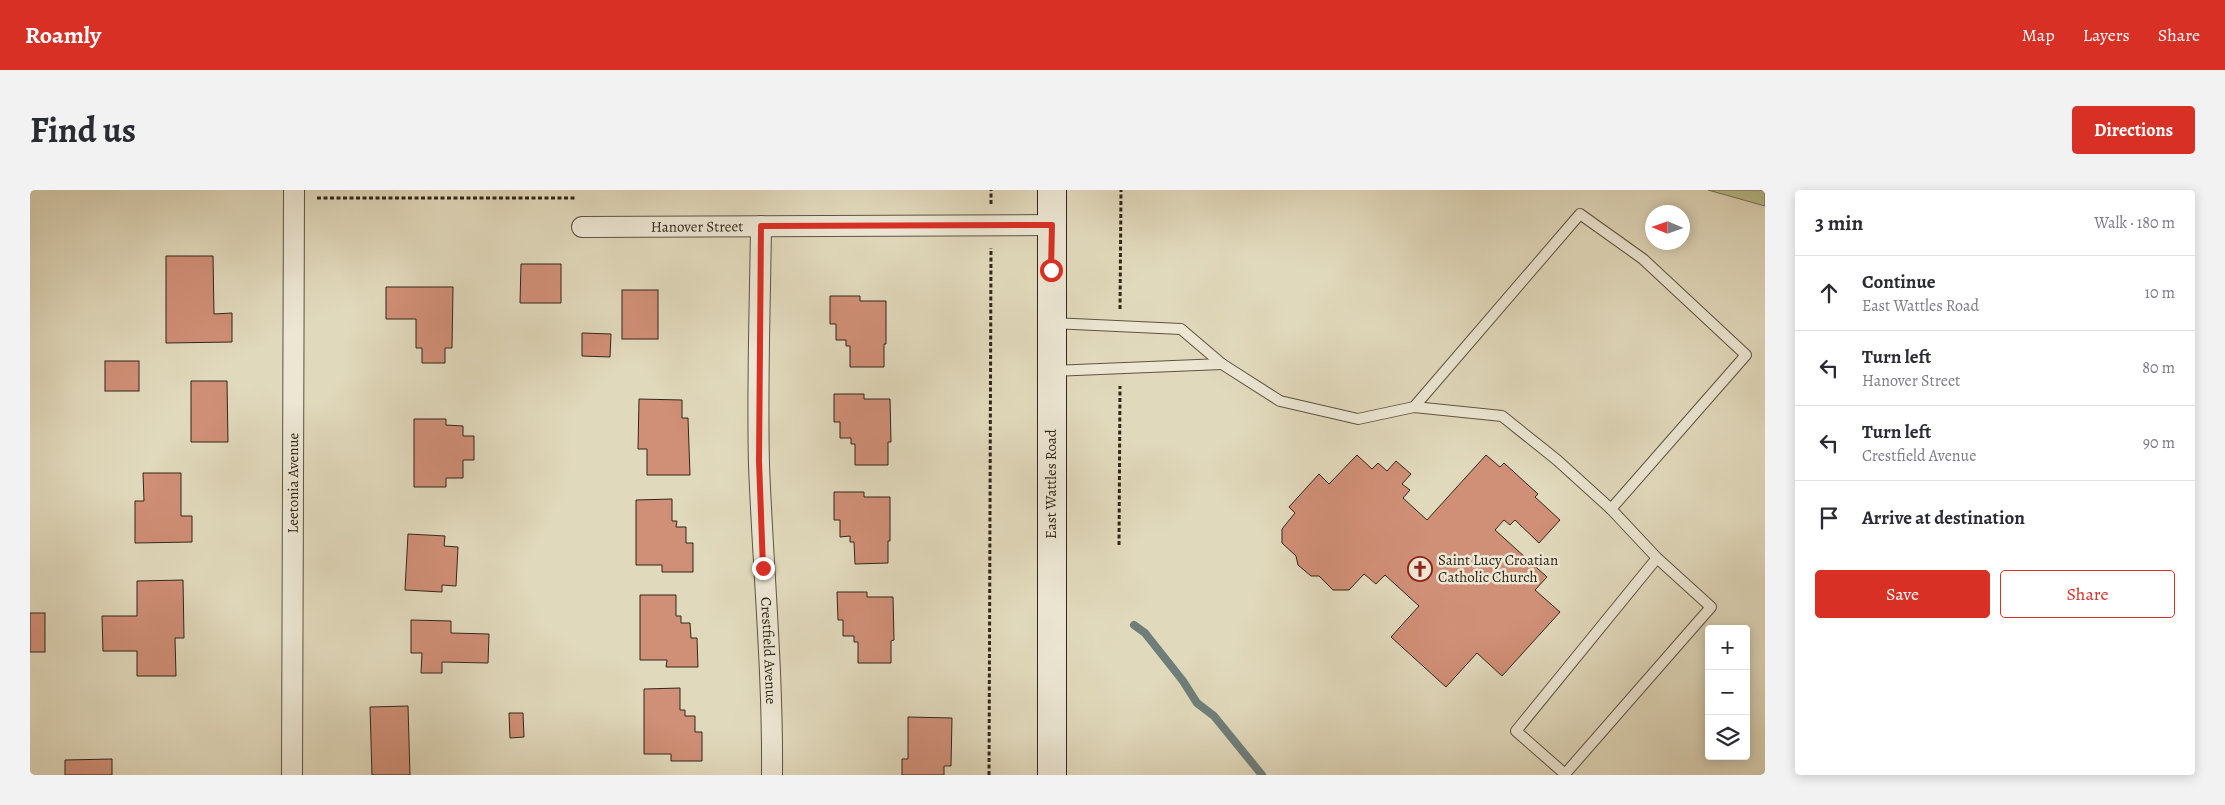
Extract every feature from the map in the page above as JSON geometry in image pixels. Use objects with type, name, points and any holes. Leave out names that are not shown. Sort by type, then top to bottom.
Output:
[{"type":"main road","name":"East Wattles Road","points":[[1052,775],[1051,324],[1053,191]]},
{"type":"street","name":"Leetonia Avenue","points":[[292,775],[301,194]]},
{"type":"street","name":"Hanover Street","points":[[582,227],[1052,225]]},
{"type":"street","name":"Crestfield Avenue","points":[[761,226],[759,461],[772,775]]},
{"type":"lane","points":[[1414,407],[1580,214],[1643,259],[1746,355],[1611,509]]},
{"type":"lane","points":[[1051,324],[1181,329],[1222,364],[1280,401],[1358,419],[1414,407],[1502,416],[1558,460],[1611,509],[1657,558],[1711,607],[1564,774],[1516,731],[1657,558]]},
{"type":"lane","points":[[1051,371],[1222,364]]},
{"type":"path","points":[[991,190],[991,209]]},
{"type":"path","points":[[301,194],[576,198]]},
{"type":"path","points":[[989,775],[992,241]]},
{"type":"green space","points":[[1708,190],[1765,190],[1765,206]]},
{"type":"building","points":[[166,256],[213,256],[214,314],[232,313],[232,342],[166,343]]},
{"type":"building","points":[[521,264],[561,264],[561,303],[520,303]]},
{"type":"building","points":[[386,287],[453,287],[452,348],[445,348],[445,363],[422,363],[422,348],[416,348],[416,319],[386,319]]},
{"type":"building","points":[[622,290],[658,290],[658,339],[622,339]]},
{"type":"building","points":[[830,296],[860,296],[860,301],[886,301],[884,367],[850,367],[850,346],[846,346],[846,340],[836,340],[836,324],[830,324]]},
{"type":"building","points":[[582,333],[611,334],[610,357],[582,356]]},
{"type":"building","points":[[105,361],[139,361],[139,391],[105,391]]},
{"type":"building","points":[[191,381],[227,381],[228,442],[191,442]]},
{"type":"building","points":[[834,394],[864,394],[864,399],[890,399],[891,442],[888,442],[888,465],[855,465],[855,444],[851,444],[851,438],[840,438],[840,422],[834,422]]},
{"type":"building","points":[[639,399],[682,400],[682,418],[688,418],[690,475],[647,475],[647,449],[638,449]]},
{"type":"building","points":[[414,419],[446,419],[446,425],[463,426],[463,436],[474,436],[474,460],[463,460],[463,478],[446,478],[446,487],[414,487]]},
{"type":"building","name":"Saint Lucy Croatian Catholic Church","points":[[1357,455],[1372,469],[1378,463],[1387,471],[1396,461],[1411,474],[1402,484],[1410,490],[1403,498],[1427,520],[1486,455],[1500,467],[1504,463],[1538,494],[1535,497],[1560,520],[1539,543],[1515,520],[1510,525],[1504,520],[1495,530],[1547,577],[1535,590],[1560,612],[1502,676],[1477,653],[1446,687],[1391,637],[1419,606],[1385,575],[1376,584],[1364,574],[1349,590],[1333,590],[1319,576],[1311,576],[1298,565],[1296,556],[1282,543],[1282,529],[1295,513],[1289,507],[1319,474],[1329,484]]},
{"type":"building","points":[[143,473],[181,473],[181,516],[192,516],[192,542],[135,543],[135,501],[144,501]]},
{"type":"building","points":[[834,492],[864,492],[864,497],[890,497],[888,563],[855,564],[854,542],[850,542],[850,536],[840,537],[840,520],[834,520]]},
{"type":"building","points":[[672,499],[672,521],[677,521],[676,527],[686,527],[686,543],[693,543],[693,572],[662,572],[662,565],[636,565],[636,500]]},
{"type":"building","points":[[408,534],[445,536],[444,546],[458,547],[456,586],[442,585],[442,592],[405,590]]},
{"type":"building","points":[[183,580],[184,638],[175,638],[176,676],[137,676],[137,651],[103,651],[102,616],[137,616],[137,581]]},
{"type":"building","points":[[837,592],[867,592],[867,597],[893,597],[894,640],[891,641],[891,663],[858,663],[858,642],[854,642],[854,636],[843,636],[843,620],[838,620]]},
{"type":"building","points":[[640,595],[676,595],[676,616],[681,616],[681,623],[690,623],[691,638],[697,638],[698,667],[666,667],[667,660],[640,660]]},
{"type":"building","points":[[30,613],[45,613],[45,652],[30,652]]},
{"type":"building","points":[[411,620],[451,621],[451,633],[489,634],[488,663],[442,662],[442,673],[421,673],[422,653],[411,653]]},
{"type":"building","points":[[680,688],[680,710],[685,710],[685,716],[695,716],[695,732],[702,732],[702,761],[671,761],[671,754],[644,754],[644,689]]},
{"type":"building","points":[[408,706],[410,775],[372,775],[370,707]]},
{"type":"building","points":[[509,713],[523,713],[524,737],[510,738]]},
{"type":"building","points":[[908,717],[952,718],[951,766],[944,766],[944,775],[902,775],[902,759],[908,759]]},
{"type":"building","points":[[112,759],[112,775],[65,775],[65,760]]},
{"type":"waterway","points":[[1134,625],[1145,633],[1183,681],[1197,703],[1214,716],[1262,775]]},
{"type":"place","name":"Saint Lucy Croatian Catholic Church","points":[[1420,569]]},
{"type":"route","points":[[763,568],[759,461],[761,226],[1052,225],[1051,270]]}]
